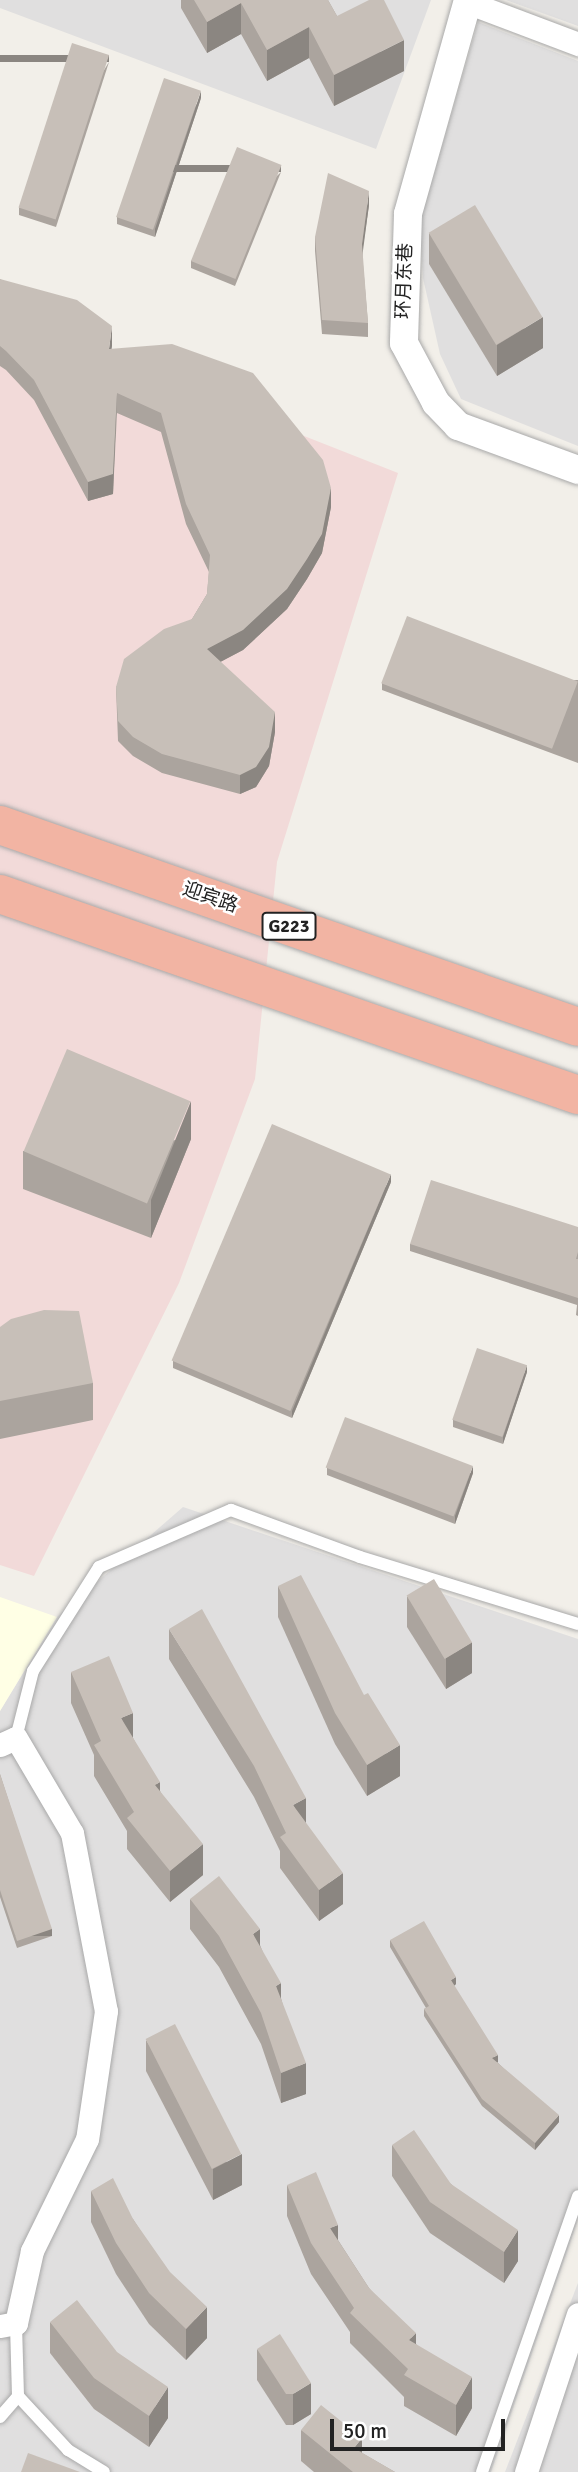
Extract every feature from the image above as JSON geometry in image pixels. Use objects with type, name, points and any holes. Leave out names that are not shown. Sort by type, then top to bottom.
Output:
[{"type":"highway","name":"迎宾路","points":[[0,825],[578,1027]]},
{"type":"highway","points":[[0,894],[578,1095]]},
{"type":"street","points":[[467,1],[578,44]]},
{"type":"street","name":"环月东巷","points":[[467,1],[408,214],[404,343],[436,403],[458,426],[578,470]]},
{"type":"street","points":[[8,1742],[72,1833],[106,2011],[87,2139],[32,2251],[8,2324]]},
{"type":"street","points":[[526,2472],[578,2314]]},
{"type":"lane","points":[[8,1742],[33,1671],[99,1567],[231,1510],[360,1557],[578,1624]]},
{"type":"lane","points":[[482,2472],[578,2196]]},
{"type":"lane","points":[[8,2324],[18,2396],[68,2450],[104,2472]]},
{"type":"lane","points":[[0,2417],[18,2396]]},
{"type":"shaded area","points":[[0,0],[431,0],[376,149],[0,8]]},
{"type":"shaded area","points":[[506,0],[578,0],[578,26]]},
{"type":"shaded area","points":[[478,22],[578,61],[578,446],[461,399],[440,354],[423,278],[420,222]]},
{"type":"shaded area","points":[[0,316],[398,473],[277,862],[255,1079],[179,1283],[34,1576],[0,1565]]},
{"type":"shaded area","points":[[183,1507],[578,1639],[578,2220],[491,2472],[0,2472],[0,1711],[57,1617]]},
{"type":"shaded area","points":[[0,1597],[57,1617],[0,1711]]},
{"type":"shaded area","points":[[578,2283],[578,2472],[505,2472]]},
{"type":"building","points":[[194,0],[328,0],[337,16],[369,0],[384,0],[404,40],[334,75],[309,27],[267,50],[241,3],[207,22]]},
{"type":"building","points":[[72,43],[109,55],[56,220],[19,208]]},
{"type":"building","points":[[164,78],[201,91],[153,230],[116,217]]},
{"type":"building","points":[[237,147],[282,165],[235,279],[191,261]]},
{"type":"building","points":[[328,173],[369,191],[362,244],[368,323],[322,320],[315,237]]},
{"type":"building","points":[[475,205],[542,317],[496,345],[429,233]]},
{"type":"building","points":[[0,279],[77,300],[112,326],[109,349],[172,344],[253,373],[323,460],[331,488],[322,534],[307,559],[287,589],[243,630],[207,649],[275,712],[269,747],[256,767],[240,775],[162,754],[133,737],[118,721],[116,687],[124,659],[164,629],[192,619],[207,594],[210,555],[186,504],[161,413],[117,393],[113,474],[88,482],[34,380],[0,346]]},
{"type":"building","points":[[407,616],[578,682],[552,749],[381,683]]},
{"type":"building","points":[[67,1049],[190,1101],[147,1204],[24,1151]]},
{"type":"building","points":[[272,1124],[391,1174],[290,1411],[172,1361]]},
{"type":"building","points":[[431,1180],[578,1227],[578,1298],[410,1244]]},
{"type":"building","points":[[44,1310],[79,1311],[93,1383],[0,1401],[0,1327],[11,1319]]},
{"type":"building","points":[[477,1348],[527,1365],[502,1437],[452,1420]]},
{"type":"building","points":[[345,1417],[473,1466],[454,1517],[326,1467]]},
{"type":"building","points":[[301,1575],[364,1695],[368,1693],[400,1745],[367,1765],[335,1713],[278,1586]]},
{"type":"building","points":[[434,1579],[472,1642],[445,1659],[407,1595]]},
{"type":"building","points":[[202,1609],[306,1798],[293,1805],[343,1873],[319,1890],[280,1837],[286,1833],[254,1766],[169,1629]]},
{"type":"building","points":[[109,1656],[133,1713],[121,1718],[160,1782],[155,1785],[203,1844],[170,1871],[127,1818],[134,1812],[94,1745],[101,1741],[71,1672]]},
{"type":"building","points":[[0,1774],[52,1929],[17,1941],[0,1890]]},
{"type":"building","points":[[219,1876],[260,1929],[253,1934],[281,1983],[276,1986],[306,2063],[281,2073],[261,2013],[219,1936],[190,1899]]},
{"type":"building","points":[[424,1921],[456,1977],[451,1980],[498,2055],[492,2058],[559,2115],[535,2143],[482,2099],[424,2009],[429,2006],[390,1940]]},
{"type":"building","points":[[175,2024],[241,2154],[212,2169],[146,2039]]},
{"type":"building","points":[[414,2130],[451,2184],[518,2230],[504,2252],[430,2202],[392,2145]]},
{"type":"building","points":[[316,2172],[338,2225],[330,2228],[369,2288],[416,2333],[409,2340],[472,2377],[456,2405],[404,2375],[408,2369],[350,2313],[354,2308],[311,2243],[287,2185]]},
{"type":"building","points":[[113,2178],[133,2219],[170,2272],[207,2307],[186,2329],[149,2293],[116,2243],[91,2191]]},
{"type":"building","points":[[77,2300],[117,2352],[168,2387],[149,2416],[94,2378],[50,2322]]},
{"type":"building","points":[[280,2334],[311,2383],[293,2394],[286,2394],[257,2349]]},
{"type":"building","points":[[321,2405],[362,2438],[354,2448],[395,2472],[353,2472],[301,2430]]},
{"type":"building","points":[[28,2453],[80,2472],[21,2472]]}]
